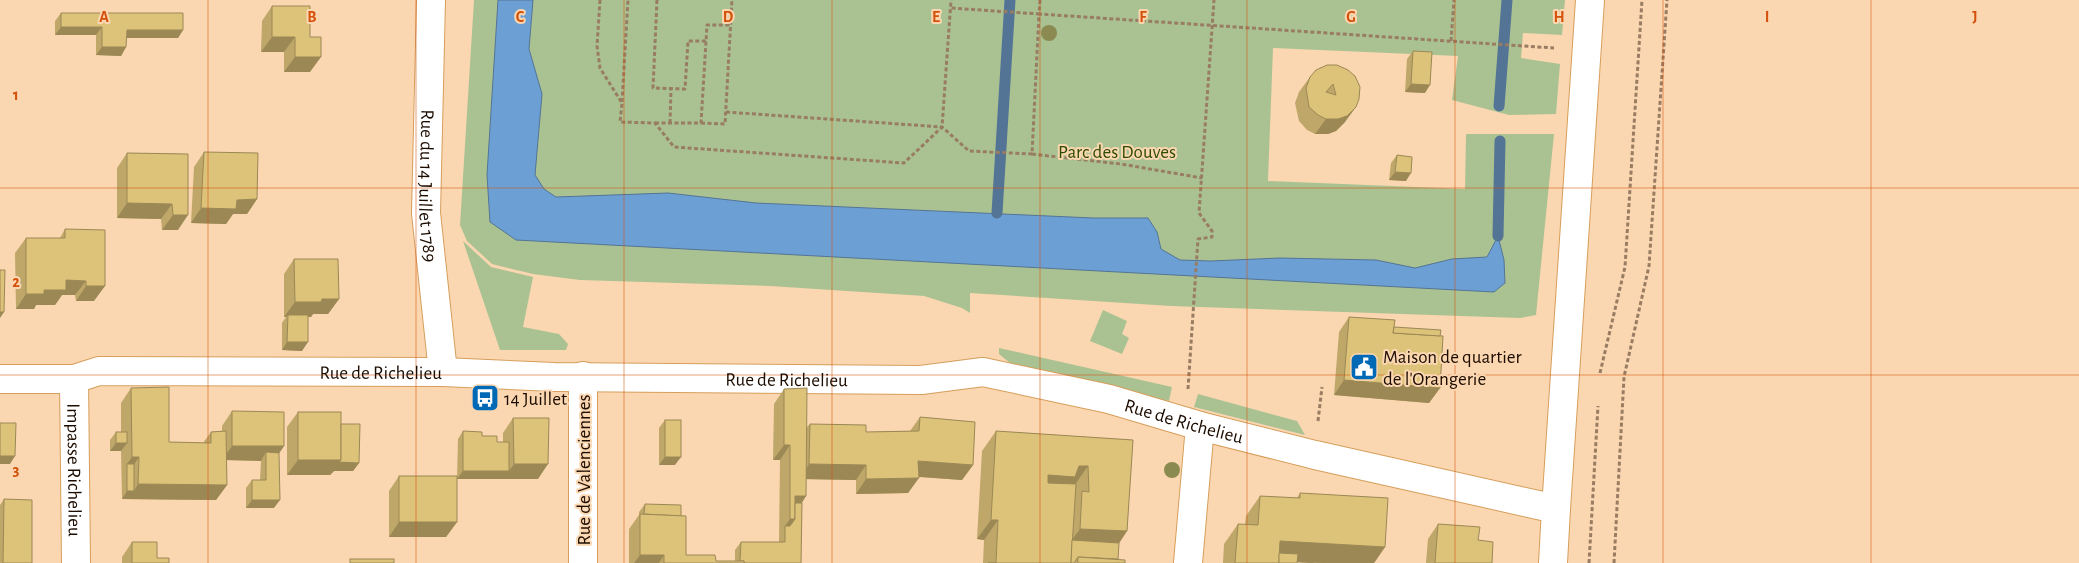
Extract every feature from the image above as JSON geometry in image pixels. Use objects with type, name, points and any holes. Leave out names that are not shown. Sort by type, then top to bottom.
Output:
[{"type":"street","name":"Rue du 14 Juillet 1789","points":[[431,0],[426,213],[444,372]]},
{"type":"street","points":[[1553,563],[1590,0]]},
{"type":"street","name":"Rue de Richelieu","points":[[0,378],[74,378],[99,370],[444,372],[583,376],[921,380],[983,372],[1109,399],[1200,426],[1324,457],[1556,510]]},
{"type":"street","name":"Rue de Valenciennes","points":[[582,563],[583,376]]},
{"type":"street","name":"Impasse Richelieu","points":[[74,378],[76,563]]},
{"type":"street","points":[[1188,563],[1200,426]]},
{"type":"path","points":[[600,0],[597,46],[600,68],[622,103]]},
{"type":"path","points":[[628,0],[620,122],[725,124],[732,0]]},
{"type":"path","points":[[657,0],[653,88],[685,90],[688,41],[706,41]]},
{"type":"path","points":[[655,123],[674,148],[904,163],[942,127],[951,0]]},
{"type":"path","points":[[1032,154],[1040,0]]},
{"type":"path","points":[[1188,392],[1198,239],[1212,237],[1212,232],[1199,212],[1214,0]]},
{"type":"path","points":[[1451,41],[1454,0]]},
{"type":"path","points":[[1600,374],[1625,267],[1642,0]]},
{"type":"path","points":[[1614,563],[1624,377],[1649,266],[1667,0]]},
{"type":"path","points":[[951,8],[1559,48]]},
{"type":"path","points":[[701,123],[707,25],[730,25]]},
{"type":"path","points":[[670,123],[671,89]]},
{"type":"path","points":[[726,112],[942,127],[969,151],[1032,154],[1121,164],[1202,178]]},
{"type":"path","points":[[1317,425],[1322,387]]},
{"type":"path","points":[[1589,563],[1599,401]]},
{"type":"green space","name":"Parc des Douves","points":[[474,0],[1565,0],[1562,35],[1523,33],[1521,58],[1560,64],[1556,114],[1509,115],[1452,100],[1458,56],[1273,48],[1268,181],[1465,189],[1466,134],[1554,134],[1536,315],[1520,318],[1171,306],[970,293],[970,313],[962,308],[924,296],[770,286],[580,280],[533,274],[492,264],[467,241],[460,225]]},
{"type":"green space","points":[[463,241],[491,267],[533,277],[523,327],[559,334],[568,344],[566,350],[500,350]]},
{"type":"green space","points":[[1103,310],[1127,321],[1122,334],[1129,338],[1122,354],[1090,341]]},
{"type":"green space","points":[[999,348],[1172,387],[1169,401],[1010,363],[999,354]]},
{"type":"green space","points":[[1198,394],[1297,421],[1305,435],[1194,407]]},
{"type":"water","points":[[498,0],[533,0],[529,49],[542,94],[535,175],[544,189],[556,197],[668,193],[756,203],[1093,218],[1148,218],[1157,232],[1161,249],[1180,260],[1211,261],[1280,258],[1376,260],[1415,268],[1452,259],[1487,257],[1498,236],[1504,260],[1505,283],[1494,292],[516,240],[490,222],[487,175]]},
{"type":"building","points":[[272,6],[310,6],[310,37],[321,37],[321,57],[295,57],[295,37],[272,37]]},
{"type":"building","points":[[61,13],[183,13],[183,30],[127,30],[126,47],[102,47],[102,27],[61,27]]},
{"type":"building","points":[[1413,51],[1432,52],[1430,85],[1411,84]]},
{"type":"building","points":[[1327,65],[1337,65],[1355,76],[1360,87],[1359,99],[1356,107],[1347,116],[1338,119],[1326,119],[1309,107],[1306,88],[1310,77],[1316,70]],"holes":[[[1333,84],[1336,95],[1326,92]]]},
{"type":"building","points":[[204,152],[258,153],[257,199],[237,200],[236,209],[201,208]]},
{"type":"building","points":[[127,153],[188,154],[188,215],[173,215],[172,204],[127,203]]},
{"type":"building","points":[[1397,155],[1412,157],[1411,173],[1395,172]]},
{"type":"building","points":[[65,229],[105,230],[105,286],[86,286],[86,281],[66,280],[66,290],[44,290],[44,294],[26,294],[26,238],[65,238]]},
{"type":"building","points":[[294,259],[338,259],[339,299],[322,299],[321,302],[295,302]]},
{"type":"building","points":[[0,270],[5,270],[4,312],[0,312]]},
{"type":"building","points":[[288,315],[308,315],[308,342],[287,342]]},
{"type":"building","points":[[1349,317],[1395,320],[1393,333],[1443,336],[1440,388],[1344,380]]},
{"type":"building","points":[[1394,327],[1441,330],[1440,336],[1393,333]]},
{"type":"building","points":[[169,387],[169,442],[211,443],[211,432],[226,431],[227,485],[138,484],[139,457],[132,457],[131,388]]},
{"type":"building","points":[[807,388],[806,496],[795,496],[795,519],[790,519],[790,445],[784,445],[784,389]]},
{"type":"building","points":[[232,411],[284,412],[284,446],[232,446]]},
{"type":"building","points":[[298,412],[341,412],[341,460],[298,460]]},
{"type":"building","points":[[920,417],[975,422],[973,465],[918,461],[919,478],[866,479],[866,465],[809,464],[810,424],[866,425],[866,432],[919,431]]},
{"type":"building","points":[[513,418],[549,418],[548,464],[514,464]]},
{"type":"building","points":[[665,420],[681,420],[681,457],[665,457]]},
{"type":"building","points":[[0,423],[16,423],[15,456],[0,456]]},
{"type":"building","points":[[341,424],[360,424],[359,463],[339,462],[341,460]]},
{"type":"building","points":[[463,431],[482,432],[482,436],[497,436],[497,442],[509,442],[509,471],[463,471]]},
{"type":"building","points":[[996,431],[1133,440],[1127,531],[1080,529],[1082,491],[1089,492],[1088,466],[1079,466],[1075,477],[1048,475],[1048,483],[1076,484],[1071,563],[996,563],[998,520],[991,520]]},
{"type":"building","points":[[116,432],[127,432],[127,443],[116,443]]},
{"type":"building","points":[[266,452],[279,453],[280,500],[252,500],[252,480],[266,480]]},
{"type":"building","points":[[127,464],[134,464],[134,491],[127,491]]},
{"type":"building","points":[[399,476],[457,476],[457,522],[399,522]]},
{"type":"building","points":[[1300,493],[1388,498],[1385,547],[1280,541],[1279,563],[1235,563],[1238,524],[1258,525],[1260,496],[1300,498]]},
{"type":"building","points":[[4,499],[32,500],[32,563],[3,563]]},
{"type":"building","points":[[795,503],[802,503],[801,563],[744,563],[744,561],[740,561],[741,542],[785,542],[785,526],[790,526],[795,519]]},
{"type":"building","points":[[645,504],[681,505],[681,516],[644,514]]},
{"type":"building","points":[[640,514],[686,516],[686,555],[715,555],[716,561],[744,561],[744,563],[664,563],[664,555],[640,555]]},
{"type":"building","points":[[1438,524],[1480,527],[1478,540],[1493,542],[1492,563],[1435,563]]},
{"type":"building","points":[[1072,540],[1119,543],[1118,559],[1078,557],[1074,563],[1071,563]]},
{"type":"building","points":[[132,542],[157,542],[157,558],[169,558],[169,563],[132,563]]},
{"type":"building","points":[[1279,553],[1298,554],[1297,563],[1279,563]]},
{"type":"building","points":[[1078,557],[1125,560],[1125,563],[1078,563]]},
{"type":"building","points":[[350,559],[394,559],[394,563],[350,563]]},
{"type":"waterway","points":[[997,213],[1010,0]]},
{"type":"waterway","points":[[1499,106],[1507,0]]},
{"type":"waterway","points":[[1498,236],[1500,141]]},
{"type":"place","name":"Maison de quartier de l'Orangerie","points":[[1364,367]]},
{"type":"place","name":"14 Juillet","points":[[485,398]]}]
